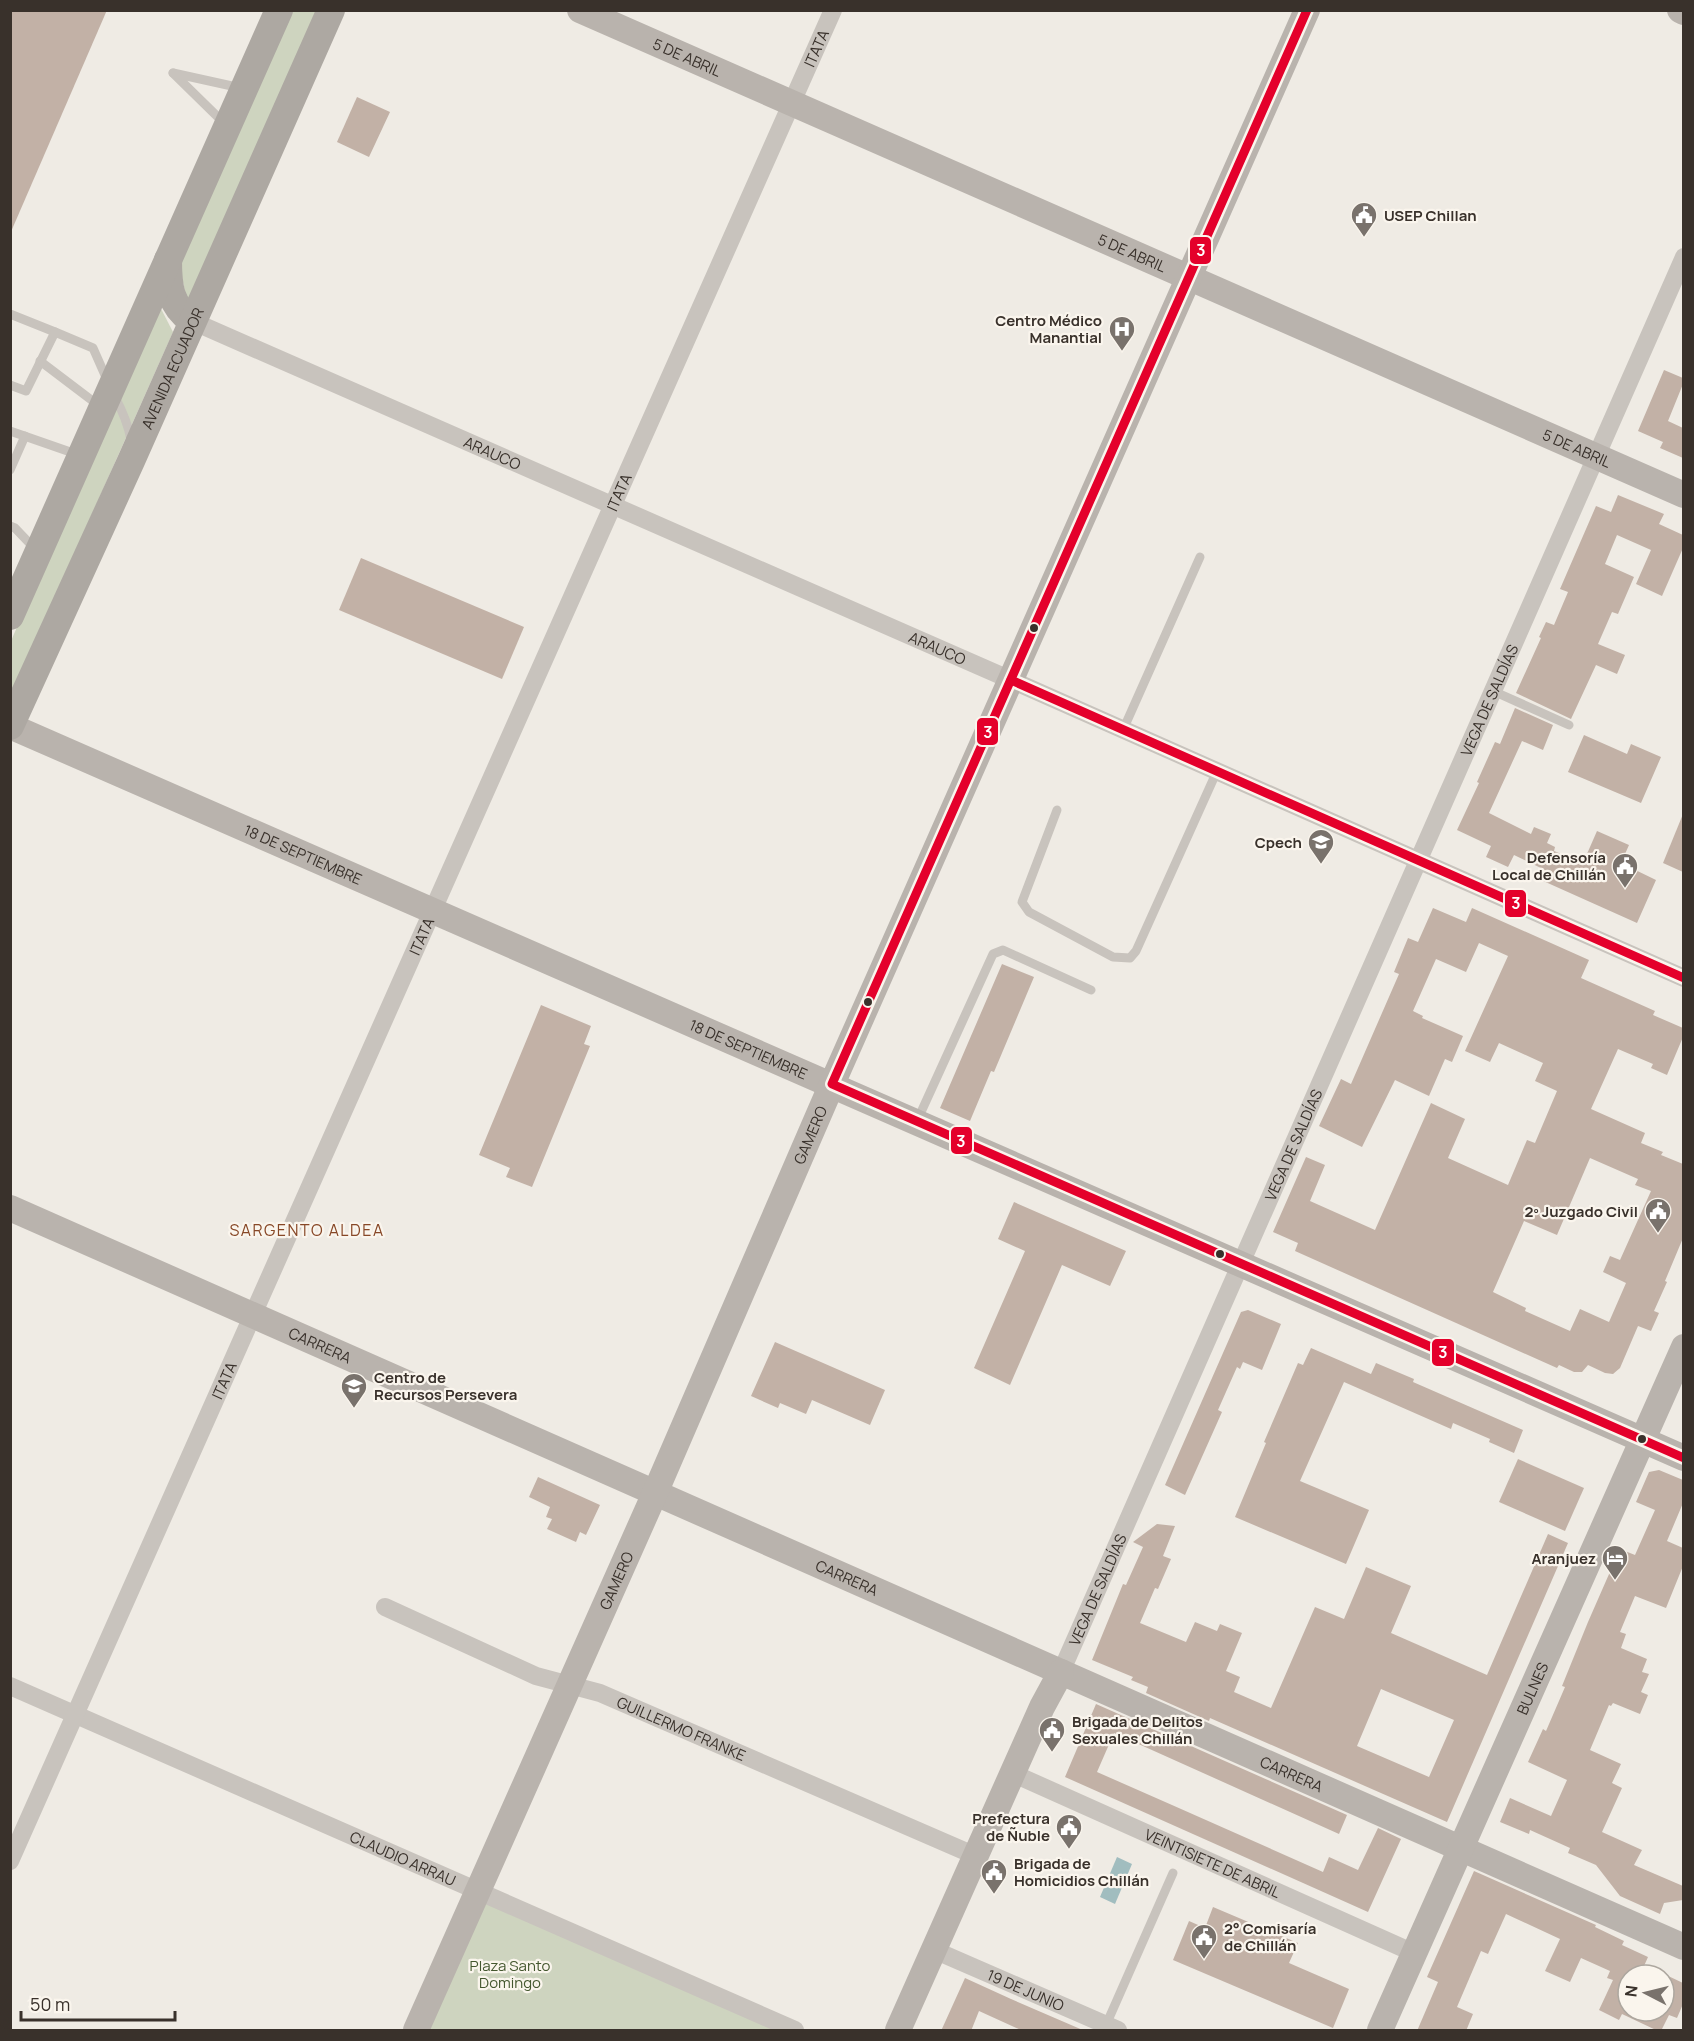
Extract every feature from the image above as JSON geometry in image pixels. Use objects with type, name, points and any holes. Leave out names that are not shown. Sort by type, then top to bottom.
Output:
[{"type":"main road","points":[[10,616],[279,10]]},
{"type":"main road","name":"AVENIDA ECUADOR","points":[[10,726],[131,461],[331,10]]},
{"type":"main road","points":[[168,258],[168,279],[174,302],[181,313],[192,321]]},
{"type":"street","name":"5 DE ABRIL","points":[[580,10],[1683,495]]},
{"type":"street","name":"ITATA","points":[[10,1861],[833,10]]},
{"type":"street","name":"GAMERO","points":[[416,2031],[1307,10]]},
{"type":"street","name":"VEGA DE SALDÍAS","points":[[898,2031],[1044,1702],[1061,1672],[1683,257]]},
{"type":"street","name":"ARAUCO","points":[[192,321],[1683,978]]},
{"type":"street","name":"18 DE SEPTIEMBRE","points":[[10,726],[1683,1458]]},
{"type":"street","name":"CARRERA","points":[[10,1208],[1683,1947]]},
{"type":"street","name":"BULNES","points":[[1380,2031],[1683,1347]]},
{"type":"street","name":"GUILLERMO FRANKE","points":[[385,1607],[536,1676],[600,1693],[976,1856]]},
{"type":"street","name":"CLAUDIO ARRAU","points":[[10,1686],[795,2031]]},
{"type":"street","name":"VEINTISIETE DE ABRIL","points":[[1012,1773],[1414,1953]]},
{"type":"street","name":"19 DE JUNIO","points":[[934,1950],[1112,2028]]},
{"type":"lane","points":[[227,126],[173,73],[244,88]]},
{"type":"lane","points":[[10,314],[93,348],[106,399]]},
{"type":"lane","points":[[10,385],[26,391],[55,332]]},
{"type":"lane","points":[[40,362],[123,410],[129,426],[131,461]]},
{"type":"lane","points":[[10,431],[81,456]]},
{"type":"lane","points":[[10,470],[25,436]]},
{"type":"lane","points":[[10,526],[15,528],[38,553]]},
{"type":"lane","points":[[1123,730],[1200,557]]},
{"type":"lane","points":[[1493,691],[1569,725]]},
{"type":"lane","points":[[1057,810],[1022,902],[1029,912],[1113,957],[1130,958],[1136,951],[1217,771]]},
{"type":"lane","points":[[917,1121],[993,954],[1003,950],[1091,990]]},
{"type":"lane","points":[[1112,2028],[1173,1873]]},
{"type":"green space","points":[[284,11],[317,11],[188,305],[178,259]]},
{"type":"green space","points":[[157,301],[173,332],[11,696],[11,641]]},
{"type":"green space","name":"Plaza Santo Domingo","points":[[480,1900],[778,2030],[423,2030]]},
{"type":"water","points":[[1117,1857],[1132,1864],[1115,1904],[1100,1897]]},
{"type":"building","points":[[10,10],[107,10],[10,234]]},
{"type":"building","points":[[357,97],[390,112],[369,157],[337,142]]},
{"type":"building","points":[[1664,370],[1683,378],[1683,384],[1668,421],[1683,428],[1683,458],[1660,448],[1663,442],[1638,431]]},
{"type":"building","points":[[1618,495],[1664,514],[1659,524],[1683,535],[1683,548],[1662,596],[1636,584],[1651,550],[1617,535],[1605,564],[1634,577],[1618,614],[1612,612],[1598,644],[1625,655],[1617,674],[1596,665],[1571,719],[1516,693],[1546,622],[1554,625],[1568,592],[1560,589],[1596,506],[1611,512]]},
{"type":"building","points":[[361,558],[524,627],[502,679],[339,610]]},
{"type":"building","points":[[1515,708],[1553,725],[1543,750],[1522,741],[1489,813],[1531,834],[1534,827],[1551,834],[1547,843],[1555,847],[1554,851],[1583,863],[1597,831],[1629,845],[1621,863],[1656,880],[1637,923],[1541,880],[1545,870],[1514,855],[1508,867],[1486,857],[1491,846],[1457,830],[1495,742],[1500,744]]},
{"type":"building","points":[[1584,735],[1627,754],[1631,744],[1661,757],[1641,803],[1568,772]]},
{"type":"building","points":[[1683,814],[1683,872],[1663,863]]},
{"type":"building","points":[[1433,908],[1466,922],[1472,908],[1589,960],[1581,978],[1655,1011],[1653,1015],[1683,1028],[1683,1037],[1667,1075],[1651,1068],[1653,1064],[1618,1049],[1591,1109],[1645,1133],[1641,1143],[1683,1164],[1683,1238],[1654,1311],[1659,1313],[1651,1331],[1638,1326],[1620,1368],[1613,1374],[1588,1365],[1582,1372],[1574,1372],[1559,1365],[1557,1368],[1295,1251],[1298,1243],[1273,1232],[1306,1157],[1325,1165],[1310,1201],[1375,1230],[1431,1103],[1465,1119],[1448,1158],[1508,1185],[1527,1140],[1535,1143],[1557,1091],[1535,1081],[1543,1063],[1499,1043],[1490,1062],[1465,1051],[1508,956],[1479,943],[1466,972],[1436,959],[1413,1011],[1423,1016],[1422,1018],[1463,1036],[1452,1062],[1445,1059],[1429,1096],[1395,1080],[1362,1147],[1319,1126],[1341,1079],[1351,1084],[1399,974],[1394,972],[1408,938],[1418,942]],"holes":[[[1590,1158],[1638,1179],[1635,1185],[1651,1191],[1620,1260],[1610,1256],[1603,1272],[1626,1283],[1609,1322],[1580,1309],[1570,1331],[1525,1311],[1526,1308],[1493,1292],[1524,1221],[1557,1235]]]},
{"type":"building","points":[[1002,964],[1034,977],[994,1072],[991,1071],[970,1121],[940,1108]]},
{"type":"building","points":[[541,1005],[591,1026],[584,1044],[590,1046],[532,1187],[506,1177],[510,1168],[479,1155]]},
{"type":"building","points":[[1014,1202],[1126,1251],[1110,1286],[1062,1265],[1010,1385],[974,1368],[1025,1251],[998,1239]]},
{"type":"building","points":[[1248,1310],[1281,1324],[1262,1370],[1243,1362],[1240,1369],[1237,1367],[1218,1410],[1222,1412],[1185,1495],[1165,1485],[1241,1312]]},
{"type":"building","points":[[775,1342],[885,1390],[870,1425],[812,1400],[806,1414],[780,1403],[778,1408],[751,1396]]},
{"type":"building","points":[[1311,1348],[1371,1374],[1376,1363],[1414,1379],[1413,1382],[1523,1430],[1514,1453],[1489,1442],[1490,1439],[1453,1423],[1451,1429],[1344,1382],[1300,1481],[1369,1510],[1346,1564],[1235,1517],[1298,1363],[1303,1365]]},
{"type":"building","points":[[1518,1459],[1584,1488],[1565,1531],[1499,1502]]},
{"type":"building","points":[[1659,1470],[1683,1480],[1683,1503],[1667,1541],[1683,1548],[1683,1566],[1666,1608],[1635,1596],[1620,1632],[1626,1634],[1621,1648],[1647,1659],[1642,1672],[1649,1674],[1641,1692],[1648,1695],[1640,1714],[1613,1703],[1609,1705],[1590,1750],[1621,1764],[1612,1783],[1622,1788],[1602,1832],[1642,1850],[1634,1865],[1683,1886],[1683,1900],[1664,1903],[1660,1914],[1620,1896],[1596,1865],[1568,1853],[1570,1848],[1530,1830],[1529,1834],[1500,1822],[1510,1798],[1551,1816],[1567,1780],[1528,1762],[1543,1729],[1546,1731],[1565,1687],[1562,1686],[1588,1622],[1620,1549],[1635,1555],[1655,1510],[1636,1502],[1649,1472]]},
{"type":"building","points":[[538,1477],[600,1505],[586,1535],[580,1532],[576,1542],[547,1529],[552,1519],[546,1517],[550,1507],[529,1497]]},
{"type":"building","points":[[1157,1524],[1175,1526],[1163,1556],[1171,1559],[1140,1623],[1186,1642],[1195,1622],[1217,1631],[1220,1624],[1242,1633],[1226,1671],[1240,1677],[1234,1692],[1271,1708],[1315,1607],[1344,1619],[1366,1567],[1411,1586],[1391,1633],[1487,1675],[1548,1534],[1568,1543],[1447,1822],[1210,1718],[1209,1721],[1146,1693],[1148,1687],[1131,1680],[1133,1677],[1092,1660],[1123,1584],[1126,1585],[1143,1547],[1133,1542]],"holes":[[[1381,1689],[1454,1720],[1429,1777],[1357,1746]]]},
{"type":"building","points":[[1096,1704],[1347,1815],[1339,1834],[1114,1733],[1097,1772],[1323,1872],[1329,1857],[1358,1870],[1378,1828],[1401,1839],[1368,1912],[1065,1777]]},
{"type":"building","points":[[1474,1871],[1596,1925],[1595,1927],[1624,1941],[1622,1945],[1648,1957],[1645,1963],[1616,1963],[1616,2018],[1599,2010],[1613,1980],[1607,1978],[1610,1971],[1581,1958],[1570,1982],[1545,1971],[1560,1939],[1506,1914],[1488,1954],[1481,1951],[1457,2007],[1473,2014],[1466,2031],[1417,2031],[1438,1982],[1427,1977]]},
{"type":"building","points":[[1213,1907],[1298,1943],[1289,1963],[1349,1989],[1333,2028],[1173,1960],[1189,1921],[1205,1928]]},
{"type":"building","points":[[965,1978],[1085,2031],[1023,2031],[979,2011],[971,2031],[941,2031]]},
{"type":"building","points":[[1676,1980],[1683,1983],[1683,2004],[1677,2018]]},
{"type":"building","points":[[1641,2023],[1665,2023],[1661,2031]]},
{"type":"transit line","name":"3","points":[[1307,10],[832,1084],[1684,1458]]},
{"type":"transit line","name":"3","points":[[1011,680],[1684,978]]},
{"type":"place","name":"USEP Chillan","points":[[1364,238]]},
{"type":"place","name":"Centro Médico Manantial","points":[[1122,352]]},
{"type":"place","name":"Cpech","points":[[1321,865]]},
{"type":"place","name":"Defensoría Local de Chillán","points":[[1625,889]]},
{"type":"place","name":"2º Juzgado Civil","points":[[1658,1234]]},
{"type":"place","name":"Centro de Recursos Persevera","points":[[354,1409]]},
{"type":"place","name":"Aranjuez","points":[[1615,1581]]},
{"type":"place","name":"Brigada de Delitos Sexuales Chillán","points":[[1052,1753]]},
{"type":"place","name":"Prefectura de Ñuble","points":[[1069,1850]]},
{"type":"place","name":"Brigada de Homicidios Chillán","points":[[994,1895]]},
{"type":"place","name":"2° Comisaría de Chillán","points":[[1204,1960]]},
{"type":"district","name":"SARGENTO ALDEA","points":[[307,1230]]}]
